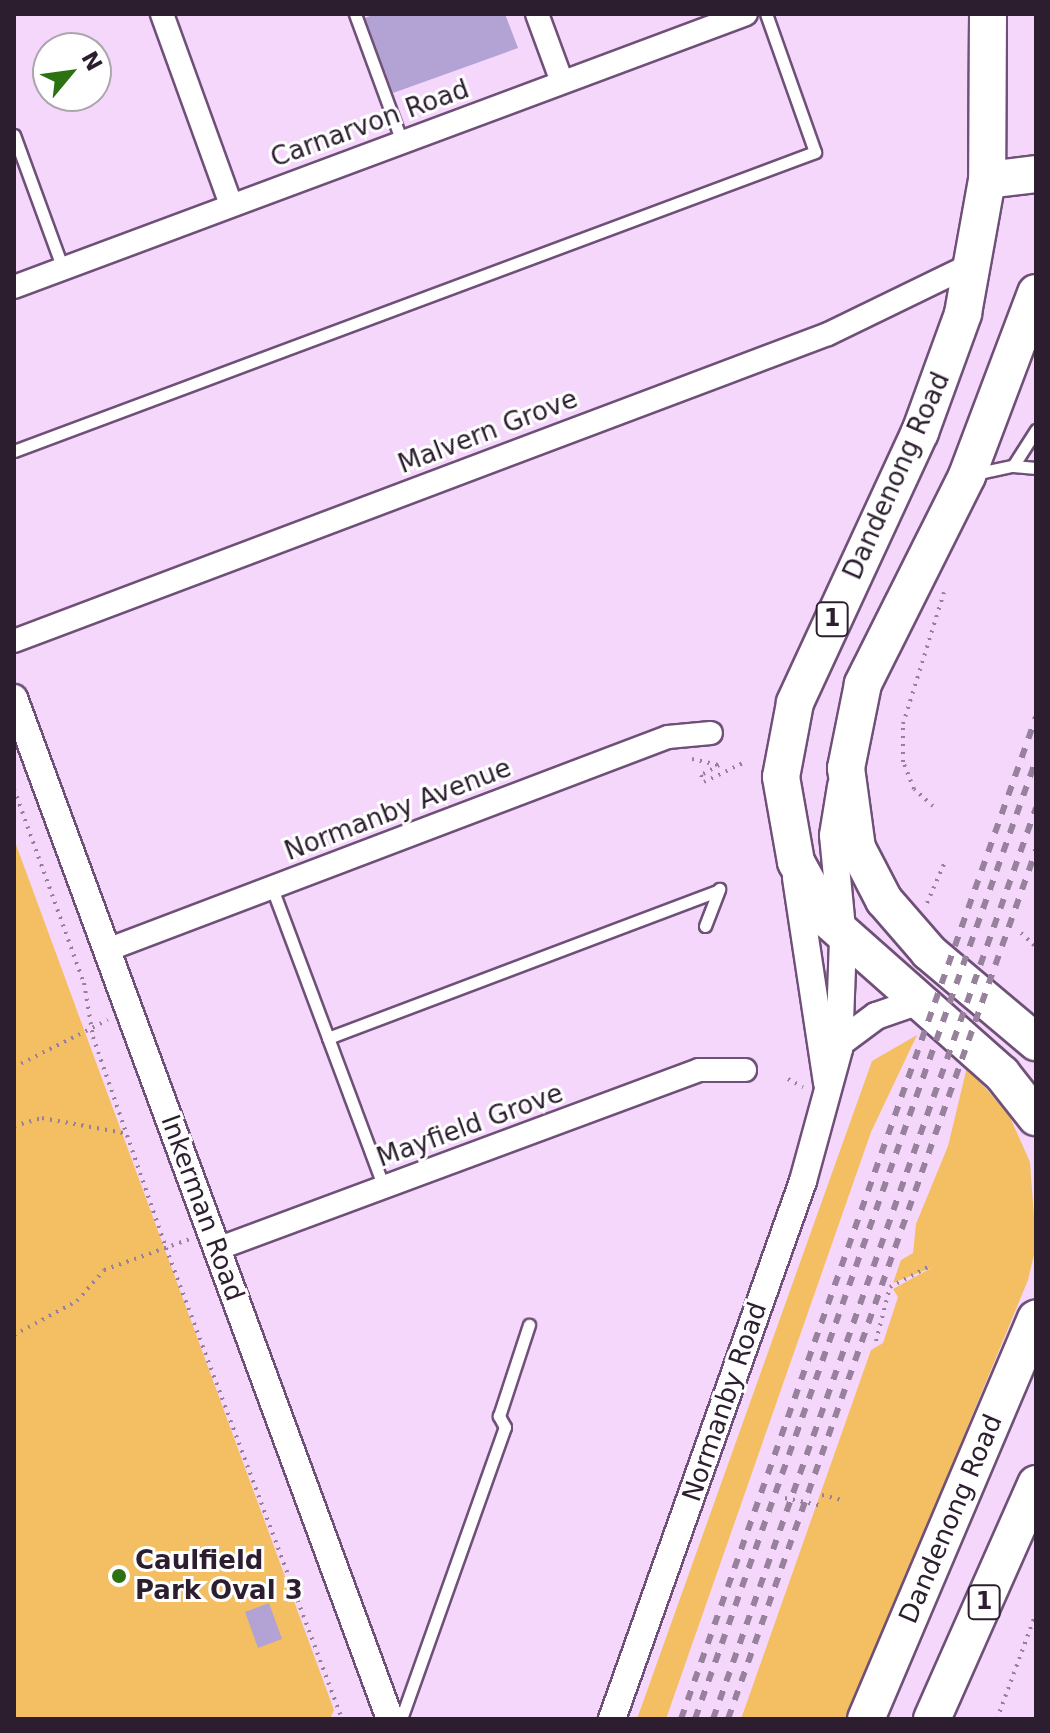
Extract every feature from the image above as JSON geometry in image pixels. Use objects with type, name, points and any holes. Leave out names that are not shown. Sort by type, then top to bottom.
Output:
[{"type":"highway","name":"Dandenong Road","points":[[988,14],[987,180],[976,262],[928,413],[795,703],[781,777],[788,837],[812,897],[843,939],[913,1003],[1002,1074],[1036,1117]]},
{"type":"highway","points":[[987,180],[1036,174]]},
{"type":"highway","name":"1","points":[[1031,1032],[909,933],[876,887],[852,830],[847,753],[870,669],[967,476],[1036,293]]},
{"type":"highway","name":"Dandenong Road","points":[[866,1719],[1027,1357],[1036,1319]]},
{"type":"highway","name":"1","points":[[932,1719],[1036,1484]]},
{"type":"street","points":[[162,14],[231,205]]},
{"type":"street","points":[[537,14],[562,82]]},
{"type":"street","name":"Carnarvon Road","points":[[14,287],[746,14]]},
{"type":"street","name":"Malvern Grove","points":[[14,641],[828,334],[976,262]]},
{"type":"street","name":"Inkerman Road","points":[[14,698],[390,1719]]},
{"type":"street","name":"Normanby Avenue","points":[[107,950],[668,737],[711,733]]},
{"type":"street","name":"Normanby Road","points":[[815,1085],[841,1042],[843,939],[833,835],[847,753]]},
{"type":"street","name":"Normanby Road","points":[[612,1719],[803,1181],[815,1085],[788,837]]},
{"type":"street","points":[[841,1042],[876,1016],[913,1003]]},
{"type":"street","name":"Mayfield Grove","points":[[214,1240],[384,1189],[699,1070],[745,1070]]},
{"type":"lane","points":[[355,14],[402,142]]},
{"type":"lane","points":[[14,451],[815,152],[766,14]]},
{"type":"lane","points":[[14,135],[63,269]]},
{"type":"lane","points":[[1013,466],[1036,430]]},
{"type":"lane","points":[[967,476],[1013,466],[1036,468]]},
{"type":"lane","points":[[272,888],[384,1189]]},
{"type":"lane","points":[[328,1038],[719,888],[705,926]]},
{"type":"lane","points":[[401,1719],[505,1427],[499,1416],[529,1325]]},
{"type":"path","points":[[933,806],[914,789],[903,762],[903,724],[949,580]]},
{"type":"path","points":[[678,762],[717,761],[701,775],[704,782],[743,763]]},
{"type":"path","points":[[14,789],[166,1248],[342,1719]]},
{"type":"path","points":[[922,917],[944,864]]},
{"type":"path","points":[[1021,933],[1035,945]]},
{"type":"path","points":[[14,1067],[93,1025],[129,1012]]},
{"type":"path","points":[[788,1079],[815,1085]]},
{"type":"path","points":[[14,1126],[61,1119],[126,1134]]},
{"type":"path","points":[[14,1335],[77,1301],[104,1270],[166,1248],[214,1240]]},
{"type":"path","points":[[876,1341],[890,1287],[930,1266]]},
{"type":"path","points":[[785,1498],[842,1500]]},
{"type":"path","points":[[997,1719],[1036,1613]]},
{"type":"shaded area","points":[[14,839],[334,1710],[330,1719],[14,1719]]},
{"type":"shaded area","points":[[917,1035],[871,1132],[666,1719],[637,1719],[872,1061]]},
{"type":"shaded area","points":[[967,1067],[1009,1115],[1030,1162],[1036,1246],[1028,1280],[847,1719],[741,1719],[871,1350],[883,1343],[898,1297],[893,1289],[933,1267],[893,1283],[901,1260],[913,1253],[916,1224],[948,1146]]},
{"type":"building","points":[[375,14],[505,14],[518,48],[393,93],[365,18]]},
{"type":"building","points":[[269,1603],[282,1639],[258,1648],[245,1612]]},
{"type":"railway","points":[[681,1719],[1036,717]]},
{"type":"railway","points":[[695,1719],[1036,760]]},
{"type":"railway","points":[[713,1719],[1036,808]]},
{"type":"railway","points":[[728,1719],[1036,850]]},
{"type":"place","name":"Caulfield Park Oval 3","points":[[119,1576]]}]
